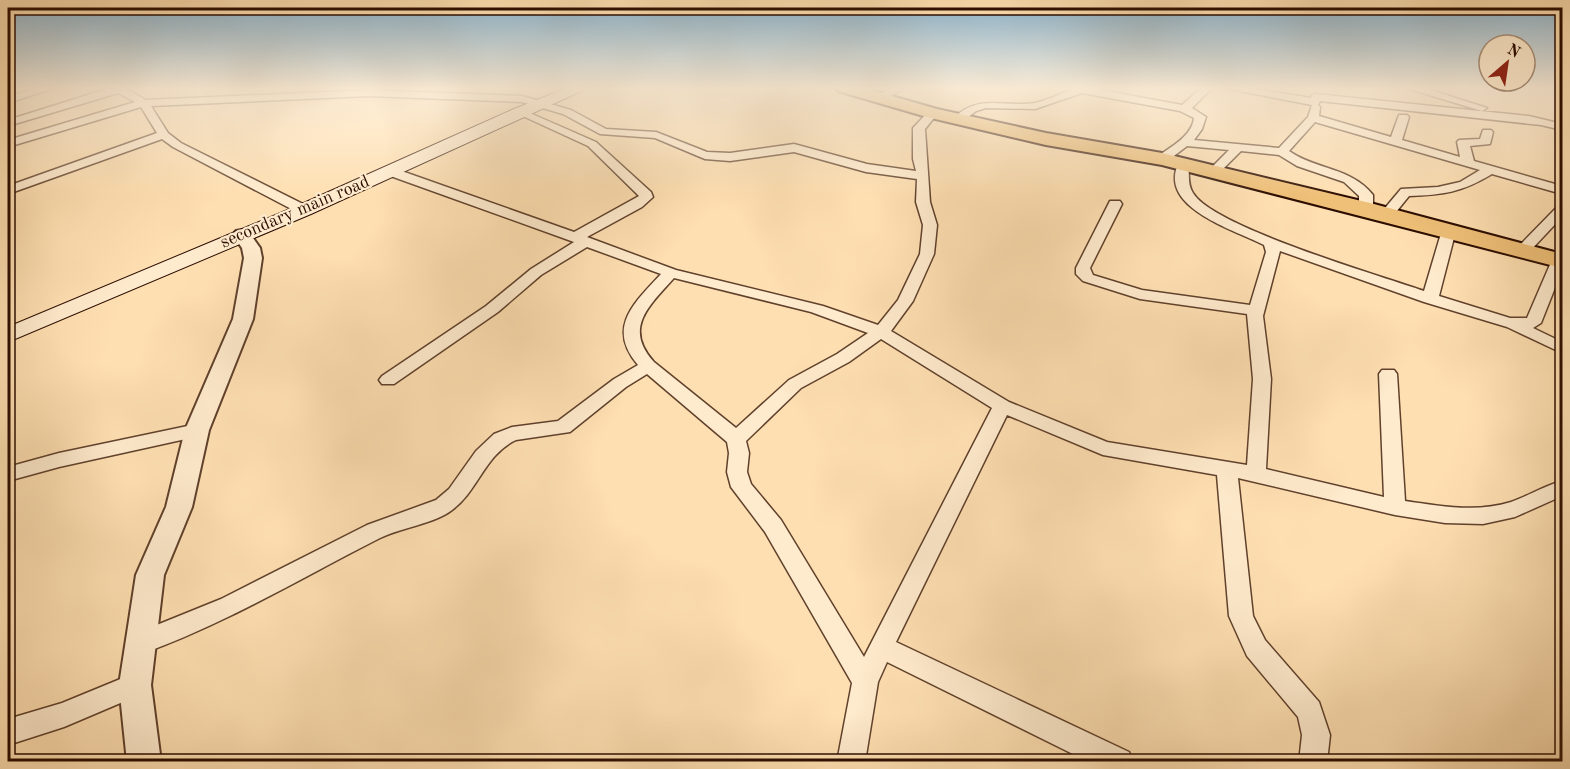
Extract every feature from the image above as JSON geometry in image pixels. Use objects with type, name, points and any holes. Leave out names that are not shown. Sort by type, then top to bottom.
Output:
[{"type":"main road","name":"secondary main road","points":[[8,335],[304,210],[484,124]]},
{"type":"main road","points":[[980,124],[1046,139],[1162,159],[1387,214],[1561,260]]},
{"type":"street","points":[[8,144],[75,124]]},
{"type":"street","points":[[157,124],[164,135],[177,145],[304,210]]},
{"type":"street","points":[[388,380],[492,309],[579,240],[646,197],[645,192],[592,144],[554,124]]},
{"type":"street","points":[[589,124],[604,132],[656,135],[705,155],[730,157],[794,148],[866,168],[923,176]]},
{"type":"street","points":[[736,439],[795,384],[843,358],[881,332],[905,300],[927,254],[930,225],[923,202],[923,176],[919,159],[919,128],[923,124]]},
{"type":"street","points":[[1162,159],[1184,142],[1198,124]]},
{"type":"street","points":[[1282,152],[1308,124]]},
{"type":"street","points":[[1334,124],[1563,190]]},
{"type":"street","points":[[1396,141],[1401,124]]},
{"type":"street","points":[[1468,163],[1463,142],[1486,142],[1486,132]]},
{"type":"street","points":[[8,190],[164,135]]},
{"type":"street","points":[[1184,142],[1282,152],[1288,157],[1355,184],[1366,195],[1366,209]]},
{"type":"street","points":[[1213,172],[1239,147]]},
{"type":"street","points":[[1184,165],[1181,181],[1186,195],[1218,219],[1270,243],[1430,299],[1510,323],[1563,348]]},
{"type":"street","points":[[1387,214],[1406,192],[1438,191],[1464,185],[1491,169]]},
{"type":"street","points":[[389,171],[671,273],[818,309],[881,332],[1002,406],[1102,448],[1256,474],[1395,507],[1445,515],[1483,516],[1515,509],[1563,488]]},
{"type":"street","points":[[1115,204],[1083,268],[1088,278],[1140,294],[1257,311]]},
{"type":"street","points":[[1524,249],[1563,210]]},
{"type":"street","points":[[1430,299],[1449,230]]},
{"type":"street","points":[[144,762],[135,686],[150,575],[179,507],[197,430],[243,319],[253,258],[251,248],[242,235]]},
{"type":"street","points":[[1256,474],[1262,380],[1255,316],[1272,252],[1270,243]]},
{"type":"street","points":[[1510,323],[1533,323],[1561,260]]},
{"type":"street","points":[[671,273],[638,311],[631,326],[634,351],[648,366],[736,439],[739,453],[737,472],[741,487],[773,526],[865,682]]},
{"type":"street","points":[[141,643],[229,606],[375,531],[443,506],[456,494],[483,456],[501,439],[512,434],[563,427],[620,383],[648,366]]},
{"type":"street","points":[[1388,374],[1395,507]]},
{"type":"street","points":[[851,762],[865,682],[880,647],[1002,406]]},
{"type":"street","points":[[8,474],[59,460],[197,430]]},
{"type":"street","points":[[1227,469],[1241,616],[1256,648],[1310,711],[1316,735],[1313,762]]},
{"type":"street","points":[[880,647],[1119,762]]},
{"type":"street","points":[[8,732],[64,715],[135,686]]}]
